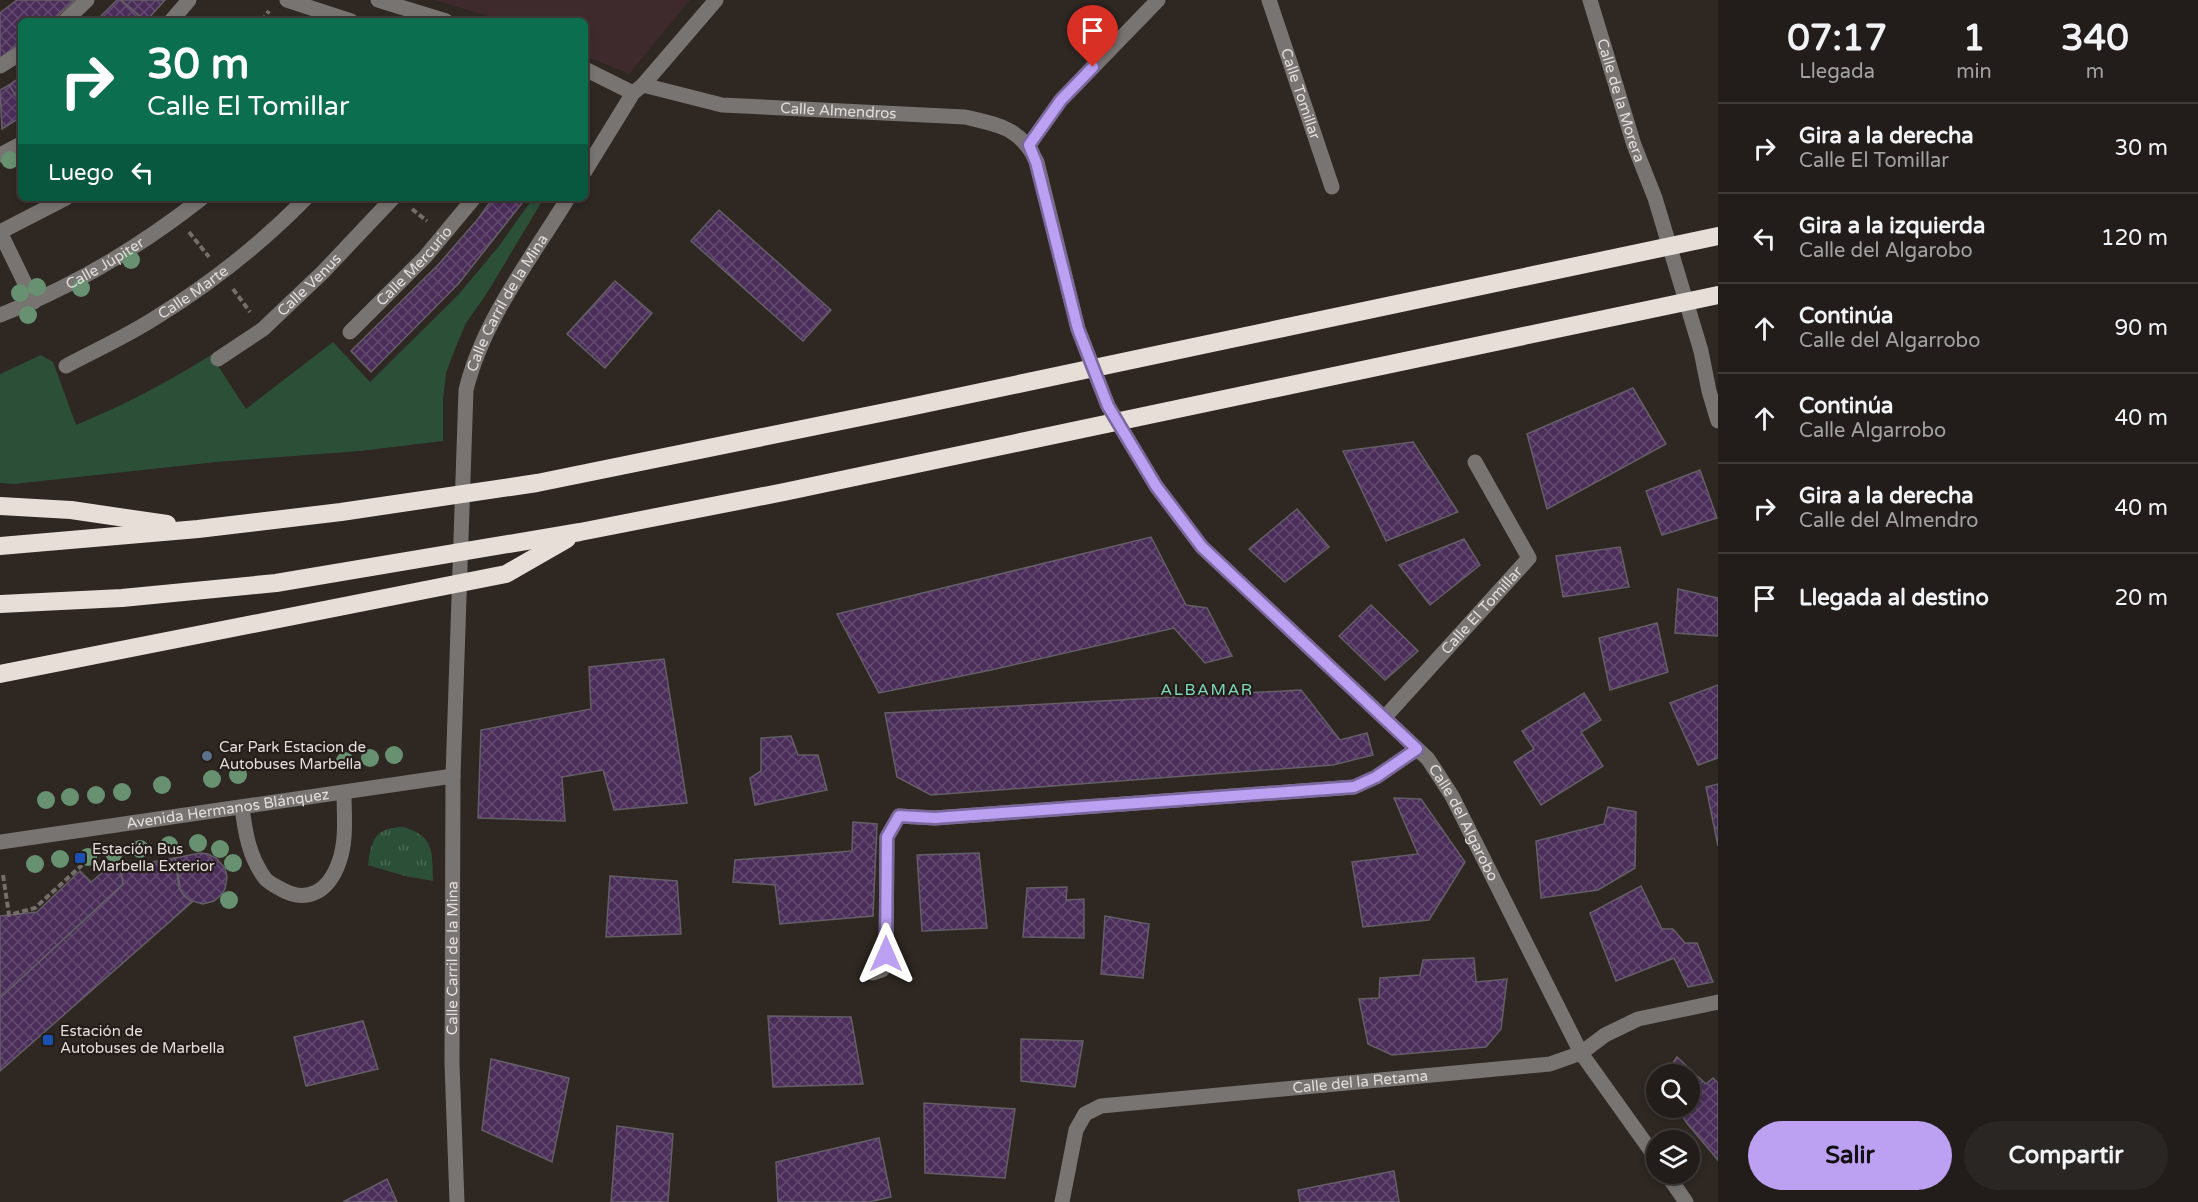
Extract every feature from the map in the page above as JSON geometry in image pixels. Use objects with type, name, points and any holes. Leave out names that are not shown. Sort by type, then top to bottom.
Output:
[{"type":"highway","points":[[0,546],[198,529],[341,512],[537,483],[1718,236]]},
{"type":"highway","points":[[0,604],[122,598],[276,584],[580,532],[807,487],[1718,294]]},
{"type":"highway","points":[[0,506],[71,510],[198,529]]},
{"type":"highway","points":[[0,674],[506,574],[580,532]]},
{"type":"street","points":[[68,18],[87,0]]},
{"type":"street","points":[[174,18],[189,0]]},
{"type":"street","points":[[287,0],[342,18]]},
{"type":"street","points":[[378,0],[436,18]]},
{"type":"street","points":[[588,166],[638,89],[716,0]]},
{"type":"street","points":[[1029,145],[1061,100],[1158,0]]},
{"type":"street","name":"Calle Tomillar","points":[[1269,0],[1332,187]]},
{"type":"street","name":"Calle de la Morera","points":[[1590,0],[1634,145],[1655,198],[1701,351],[1718,421]]},
{"type":"street","points":[[0,66],[18,55]]},
{"type":"street","name":"Calle Almendros","points":[[588,70],[638,89],[722,105],[965,117],[1004,126],[1029,145]]},
{"type":"street","name":"Calle del Algarobo","points":[[1029,145],[1036,162],[1078,329],[1108,406],[1156,486],[1202,547],[1428,759],[1452,796],[1581,1053],[1646,1144]]},
{"type":"street","points":[[0,155],[18,146]]},
{"type":"street","points":[[34,302],[0,232],[60,201]]},
{"type":"street","name":"Calle Júpiter","points":[[0,315],[34,302],[112,261],[198,201]]},
{"type":"street","name":"Calle Marte","points":[[66,366],[154,319],[221,273],[265,237],[303,201]]},
{"type":"street","name":"Calle Venus","points":[[218,359],[263,329],[323,272],[390,201]]},
{"type":"street","name":"Calle Mercurio","points":[[350,332],[386,298],[444,235],[472,201]]},
{"type":"street","name":"Calle Carril de la Mina","points":[[457,1202],[452,1065],[453,776],[466,390],[471,370],[484,339],[502,305],[566,201]]},
{"type":"street","name":"Calle El Tomillar","points":[[1385,717],[1529,558],[1475,462]]},
{"type":"street","points":[[873,973],[882,970],[886,964],[887,837],[899,816],[935,818],[1354,787],[1376,777],[1417,749]]},
{"type":"street","name":"Avenida Hermanos Blánquez","points":[[0,842],[453,776]]},
{"type":"street","points":[[242,807],[247,843],[265,879],[283,891],[304,897],[317,892],[331,878],[339,861],[343,843],[344,793]]},
{"type":"street","name":"Calle del la Retama","points":[[1062,1202],[1076,1130],[1085,1114],[1101,1106],[1550,1064],[1581,1053],[1605,1035],[1638,1019],[1718,1002]]},
{"type":"street","points":[[1674,1184],[1686,1202]]},
{"type":"path","points":[[408,205],[444,235]]},
{"type":"path","points":[[3,875],[9,915],[35,908],[82,865]]},
{"type":"shaded area","points":[[434,0],[690,0],[629,74],[588,57],[588,18],[494,18]]},
{"type":"green space","points":[[531,201],[542,201],[487,293],[466,323],[455,349],[446,373],[443,399],[443,441],[14,484],[0,483],[0,374],[41,355],[53,362],[76,425],[145,393],[211,355],[246,409],[333,342],[370,382],[459,294],[499,246]]},
{"type":"green space","points":[[404,827],[427,841],[432,854],[433,881],[405,876],[368,865],[371,848],[377,836],[387,830]]},
{"type":"building","points":[[17,0],[75,0],[55,18],[18,18],[18,45],[0,58],[0,13]]},
{"type":"building","points":[[117,0],[121,0],[142,18],[99,18]]},
{"type":"building","points":[[121,0],[165,0],[149,18],[142,18]]},
{"type":"building","points":[[18,79],[18,99],[9,85]]},
{"type":"building","points":[[9,85],[18,99],[18,119],[2,129],[0,90]]},
{"type":"building","points":[[491,201],[524,201],[459,283],[371,372],[351,351],[438,265]]},
{"type":"building","points":[[719,210],[831,310],[803,341],[691,241]]},
{"type":"building","points":[[615,281],[652,313],[605,368],[567,334]]},
{"type":"building","points":[[1633,388],[1666,444],[1547,509],[1527,434]]},
{"type":"building","points":[[1413,442],[1458,512],[1386,541],[1343,451]]},
{"type":"building","points":[[1700,470],[1717,518],[1662,535],[1646,491]]},
{"type":"building","points":[[1297,509],[1329,547],[1285,582],[1249,549]]},
{"type":"building","points":[[1151,537],[1186,605],[1207,608],[1232,656],[1205,663],[1174,628],[879,693],[837,614]]},
{"type":"building","points":[[1464,539],[1480,565],[1430,605],[1399,565]]},
{"type":"building","points":[[1620,547],[1629,587],[1563,597],[1556,556]]},
{"type":"building","points":[[1678,589],[1718,598],[1718,636],[1675,633]]},
{"type":"building","points":[[1371,605],[1418,651],[1385,680],[1339,636]]},
{"type":"building","points":[[1657,623],[1668,672],[1610,690],[1599,638]]},
{"type":"building","points":[[664,659],[687,803],[614,810],[603,770],[562,777],[565,821],[478,818],[481,730],[591,709],[589,667]]},
{"type":"building","points":[[1718,685],[1718,758],[1698,765],[1670,703]]},
{"type":"building","points":[[1301,690],[1340,740],[1367,733],[1373,755],[1333,765],[931,795],[897,777],[885,713]]},
{"type":"building","points":[[1584,693],[1601,720],[1581,732],[1603,766],[1541,805],[1514,762],[1534,749],[1522,731]]},
{"type":"building","points":[[791,736],[798,755],[818,755],[827,790],[755,805],[750,778],[761,771],[761,738]]},
{"type":"building","points":[[1718,784],[1718,846],[1706,787]]},
{"type":"building","points":[[1394,798],[1421,799],[1465,862],[1429,920],[1363,927],[1352,862],[1418,854]]},
{"type":"building","points":[[1608,807],[1636,812],[1635,868],[1598,890],[1541,898],[1536,841],[1604,824]]},
{"type":"building","points":[[853,822],[877,824],[873,916],[780,924],[775,885],[733,882],[735,860],[852,851]]},
{"type":"building","points":[[200,853],[216,858],[225,868],[227,877],[222,894],[214,901],[203,904],[189,900],[181,892],[175,858]]},
{"type":"building","points":[[979,853],[987,928],[922,931],[917,855]]},
{"type":"building","points":[[175,858],[179,888],[192,902],[0,1071],[0,998],[123,884],[120,867]]},
{"type":"building","points":[[120,867],[123,884],[0,998],[0,916],[37,912],[80,871],[91,882],[107,869]]},
{"type":"building","points":[[610,876],[677,881],[681,934],[606,937]]},
{"type":"building","points":[[1641,886],[1662,929],[1673,929],[1685,943],[1697,943],[1713,982],[1688,987],[1674,958],[1616,981],[1590,913]]},
{"type":"building","points":[[1067,887],[1066,900],[1084,899],[1084,938],[1023,937],[1027,888]]},
{"type":"building","points":[[1105,916],[1149,924],[1143,978],[1101,974]]},
{"type":"building","points":[[1474,958],[1476,982],[1507,979],[1501,1029],[1486,1047],[1392,1055],[1368,1044],[1359,999],[1379,998],[1380,978],[1420,975],[1423,960]]},
{"type":"building","points":[[768,1016],[851,1017],[863,1084],[773,1087]]},
{"type":"building","points":[[363,1021],[378,1069],[306,1086],[294,1037]]},
{"type":"building","points":[[1021,1039],[1083,1041],[1075,1087],[1021,1081]]},
{"type":"building","points":[[1677,1057],[1685,1064],[1672,1064]]},
{"type":"building","points":[[491,1059],[569,1078],[552,1162],[482,1130]]},
{"type":"building","points":[[1700,1078],[1706,1084],[1713,1078],[1718,1083],[1718,1160],[1700,1139],[1700,1130],[1693,1130],[1684,1118],[1700,1118]]},
{"type":"building","points":[[924,1103],[1015,1109],[1005,1178],[925,1173]]},
{"type":"building","points":[[617,1126],[673,1134],[668,1202],[611,1202]]},
{"type":"building","points":[[879,1138],[891,1197],[869,1202],[778,1202],[776,1162]]},
{"type":"building","points":[[1394,1171],[1399,1202],[1300,1202],[1298,1190]]},
{"type":"building","points":[[387,1179],[397,1202],[343,1202]]},
{"type":"place","name":"Car Park Estacion de Autobuses Marbella","points":[[207,756]]},
{"type":"place","name":"Estación Bus Marbella Exterior","points":[[80,858]]},
{"type":"place","name":"Estación de Autobuses de Marbella","points":[[48,1040]]},
{"type":"district","name":"ALBAMAR","points":[[1207,689]]},
{"type":"route","points":[[886,954],[887,837],[899,816],[935,818],[1354,787],[1376,777],[1417,749],[1408,738],[1202,547],[1156,486],[1108,406],[1078,329],[1036,162],[1029,145],[1061,100],[1093,67]]}]
